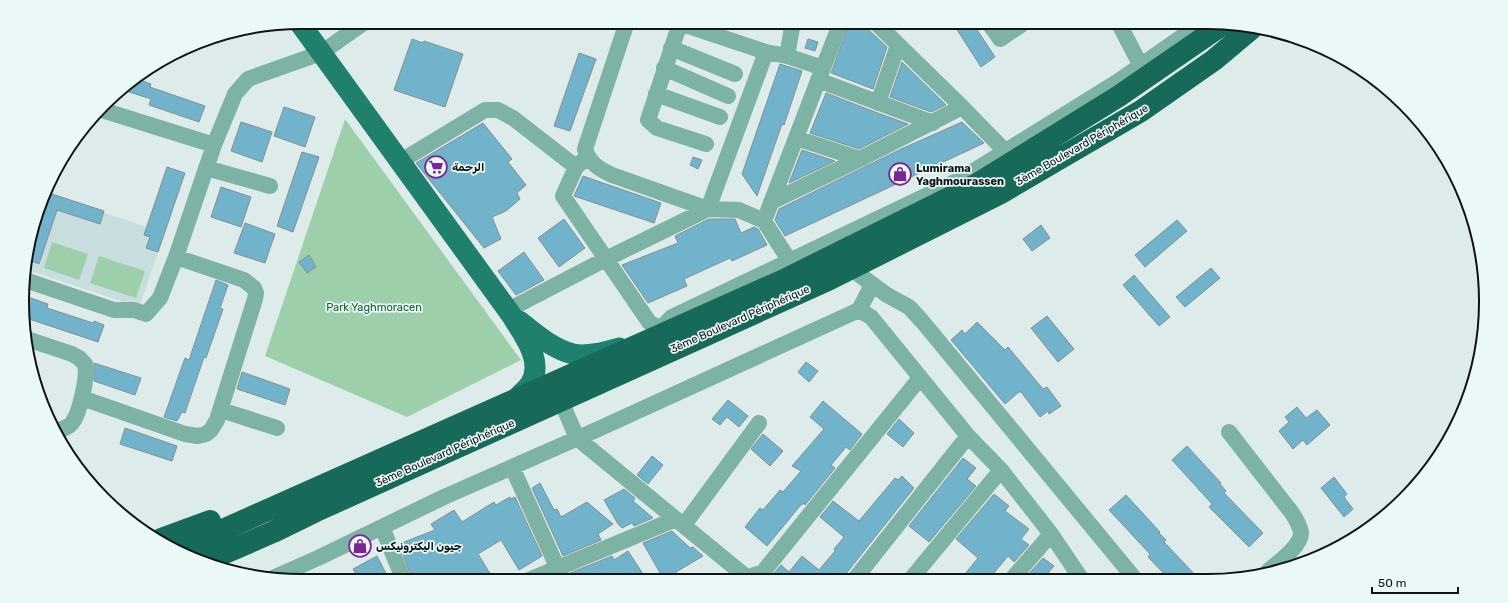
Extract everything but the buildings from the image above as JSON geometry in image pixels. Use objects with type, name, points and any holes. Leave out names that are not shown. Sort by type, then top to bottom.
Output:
[{"type":"highway","name":"3ème Boulevard Périphérique","points":[[184,547],[659,333],[784,280],[977,184],[1119,96],[1214,29]]},
{"type":"highway","name":"3ème Boulevard Périphérique","points":[[211,559],[850,268],[999,194],[1141,112],[1214,60],[1248,32]]},
{"type":"highway","points":[[166,537],[224,517],[240,513],[260,513]]},
{"type":"highway","points":[[227,564],[256,547],[273,532]]},
{"type":"main road","points":[[304,29],[510,313],[529,347],[535,363],[535,373],[530,384],[518,397]]},
{"type":"main road","points":[[510,313],[552,345],[573,354],[595,354],[659,333]]},
{"type":"street","points":[[30,282],[114,310],[134,310],[146,314],[160,298],[176,257],[214,145],[235,94],[248,79],[321,53],[355,29]]},
{"type":"street","points":[[625,29],[584,149],[582,162],[563,196],[649,322],[659,333],[672,317],[959,180],[1117,82],[1193,29]]},
{"type":"street","points":[[676,29],[648,120],[657,128],[706,144]]},
{"type":"street","points":[[696,29],[766,52],[787,56],[878,103],[932,123]]},
{"type":"street","points":[[787,56],[792,29]]},
{"type":"street","points":[[764,221],[820,74],[839,29]]},
{"type":"street","points":[[882,29],[1005,151]]},
{"type":"street","points":[[993,29],[1000,39],[1015,29]]},
{"type":"street","points":[[1122,29],[1141,66]]},
{"type":"street","points":[[878,103],[898,45]]},
{"type":"street","points":[[671,48],[735,74]]},
{"type":"street","points":[[510,313],[606,259],[708,209],[766,52]]},
{"type":"street","points":[[664,68],[728,96]]},
{"type":"street","points":[[656,94],[720,117]]},
{"type":"street","points":[[771,202],[860,160],[962,107]]},
{"type":"street","points":[[401,161],[485,110],[498,110],[582,162],[612,175],[708,209],[738,210],[764,221],[789,260]]},
{"type":"street","points":[[107,111],[214,145]]},
{"type":"street","points":[[796,138],[860,160]]},
{"type":"street","points":[[206,168],[270,186]]},
{"type":"street","points":[[82,398],[185,434],[198,436],[206,434],[211,430],[221,410],[256,293],[254,288],[244,280],[176,257]]},
{"type":"street","points":[[850,268],[872,284],[909,307],[922,321],[1131,574]]},
{"type":"street","points":[[284,573],[444,497],[594,431],[859,310],[872,284]]},
{"type":"street","points":[[859,310],[872,317],[968,436],[1001,470],[1050,534],[1078,574]]},
{"type":"street","points":[[32,341],[72,354],[83,361],[86,368],[82,398],[74,421],[69,426],[61,428]]},
{"type":"street","points":[[758,574],[763,572],[920,378]]},
{"type":"street","points":[[560,401],[577,438],[680,522],[739,574]]},
{"type":"street","points":[[221,410],[277,428]]},
{"type":"street","points":[[512,467],[560,574],[680,522],[759,423]]},
{"type":"street","points":[[1229,432],[1299,524],[1301,535],[1297,543],[1288,554],[1274,566]]},
{"type":"street","points":[[859,574],[968,436]]},
{"type":"street","points":[[915,574],[1001,470]]},
{"type":"street","points":[[382,527],[401,574]]},
{"type":"street","points":[[1016,574],[1050,534]]},
{"type":"shaded area","points":[[51,195],[165,233],[139,307],[31,271],[38,231]]},
{"type":"green space","name":"Park Yaghmoracen","points":[[345,119],[521,360],[407,417],[265,356]]},
{"type":"green space","points":[[52,242],[88,254],[79,280],[44,268]]},
{"type":"green space","points":[[99,256],[145,271],[136,298],[90,283]]},
{"type":"place","name":"الرحمة","points":[[436,167]]},
{"type":"place","name":"Lumirama Yaghmourassen","points":[[900,174]]},
{"type":"place","name":"جيون اليكترونيكس","points":[[360,546]]}]
